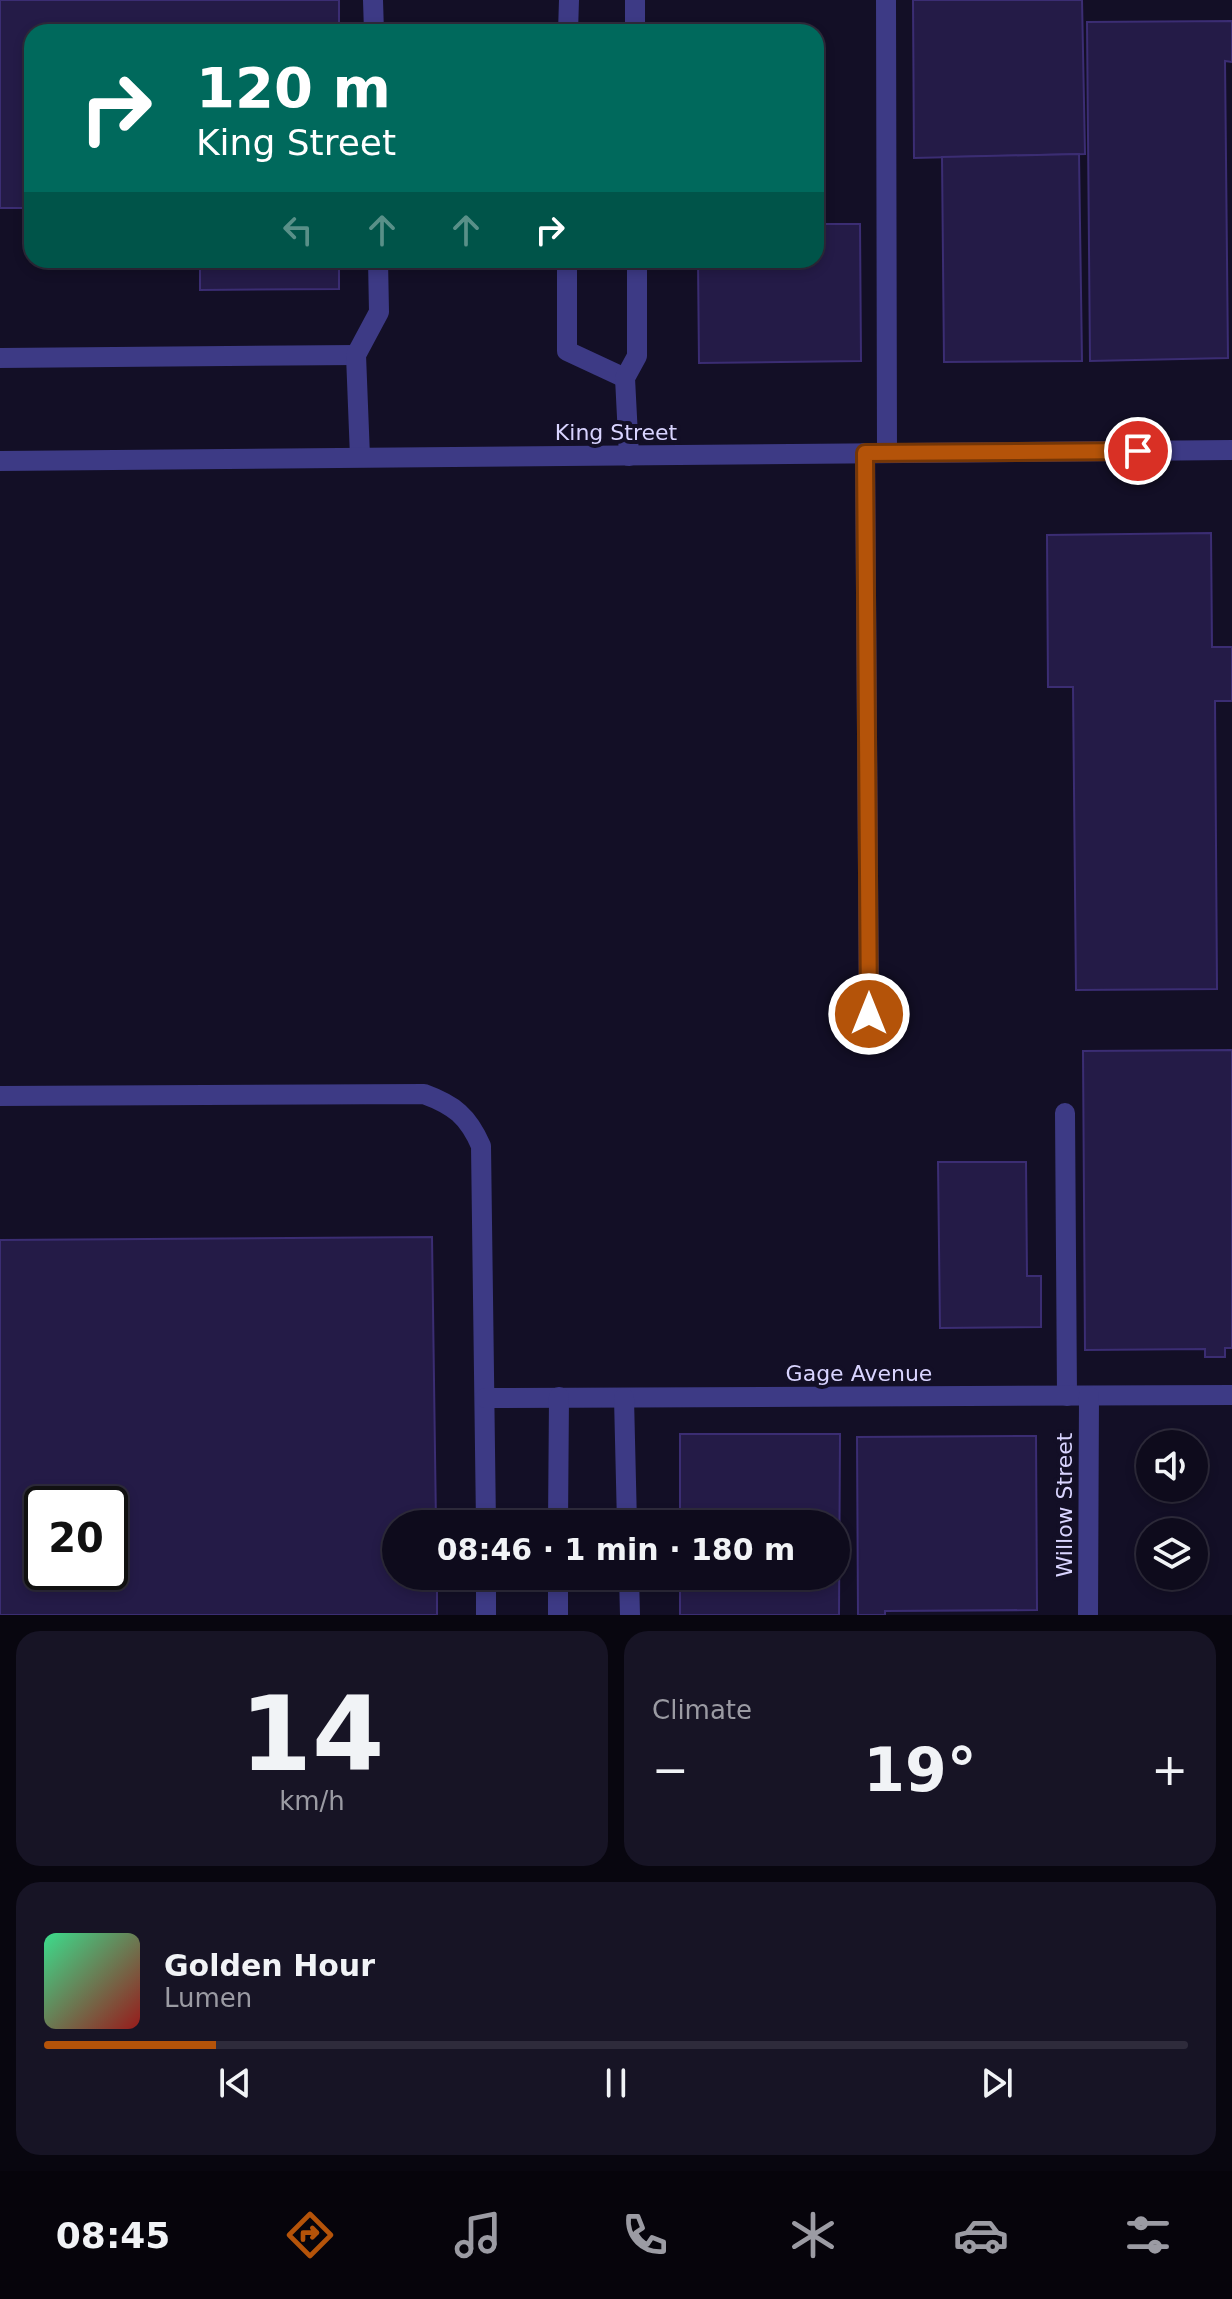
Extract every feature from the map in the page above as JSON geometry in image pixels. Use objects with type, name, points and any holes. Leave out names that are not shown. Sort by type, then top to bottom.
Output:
[{"type":"street","points":[[373,0],[374,24]]},
{"type":"street","points":[[568,24],[569,0]]},
{"type":"street","points":[[635,0],[635,24]]},
{"type":"street","points":[[886,0],[887,453]]},
{"type":"street","points":[[360,457],[356,355],[379,312],[378,268]]},
{"type":"street","points":[[567,268],[567,351],[625,378]]},
{"type":"street","points":[[629,456],[625,378],[637,356],[637,268]]},
{"type":"street","points":[[0,358],[356,355]]},
{"type":"street","name":"King Street","points":[[0,461],[1232,450]]},
{"type":"street","points":[[865,453],[869,1014]]},
{"type":"street","points":[[0,1096],[424,1094],[452,1104],[471,1122],[481,1146],[486,1510]]},
{"type":"street","points":[[1065,1113],[1067,1396]]},
{"type":"street","name":"Gage Avenue","points":[[485,1398],[1232,1395]]},
{"type":"street","name":"Willow Street","points":[[1088,1615],[1089,1396]]},
{"type":"street","points":[[558,1510],[559,1397]]},
{"type":"street","points":[[624,1398],[627,1510]]},
{"type":"street","points":[[486,1590],[486,1615]]},
{"type":"street","points":[[558,1590],[558,1615]]},
{"type":"street","points":[[629,1590],[630,1615]]},
{"type":"building","points":[[0,0],[339,0],[339,24],[24,24],[24,208],[0,208]]},
{"type":"building","points":[[913,0],[1082,0],[1085,154],[914,158]]},
{"type":"building","points":[[1232,21],[1232,62],[1225,61],[1228,358],[1090,361],[1087,22]]},
{"type":"building","points":[[1079,154],[1082,361],[944,362],[942,157]]},
{"type":"building","points":[[824,224],[860,224],[861,361],[699,363],[698,268],[824,268]]},
{"type":"building","points":[[200,268],[339,268],[339,289],[200,290]]},
{"type":"building","points":[[1211,533],[1212,647],[1232,647],[1232,701],[1215,701],[1217,989],[1076,990],[1073,687],[1048,687],[1047,535]]},
{"type":"building","points":[[1232,1050],[1232,1348],[1225,1348],[1225,1357],[1205,1357],[1205,1349],[1085,1350],[1083,1051]]},
{"type":"building","points":[[938,1162],[1026,1162],[1027,1276],[1041,1276],[1041,1327],[940,1328]]},
{"type":"building","points":[[432,1237],[436,1510],[382,1510],[382,1590],[437,1590],[437,1615],[0,1615],[0,1240]]},
{"type":"building","points":[[680,1434],[840,1434],[840,1510],[680,1510]]},
{"type":"building","points":[[1036,1436],[1037,1610],[885,1611],[885,1615],[858,1615],[857,1437]]},
{"type":"building","points":[[680,1590],[839,1590],[839,1615],[680,1615]]},
{"type":"route","points":[[869,1014],[865,453],[1138,451]]}]
